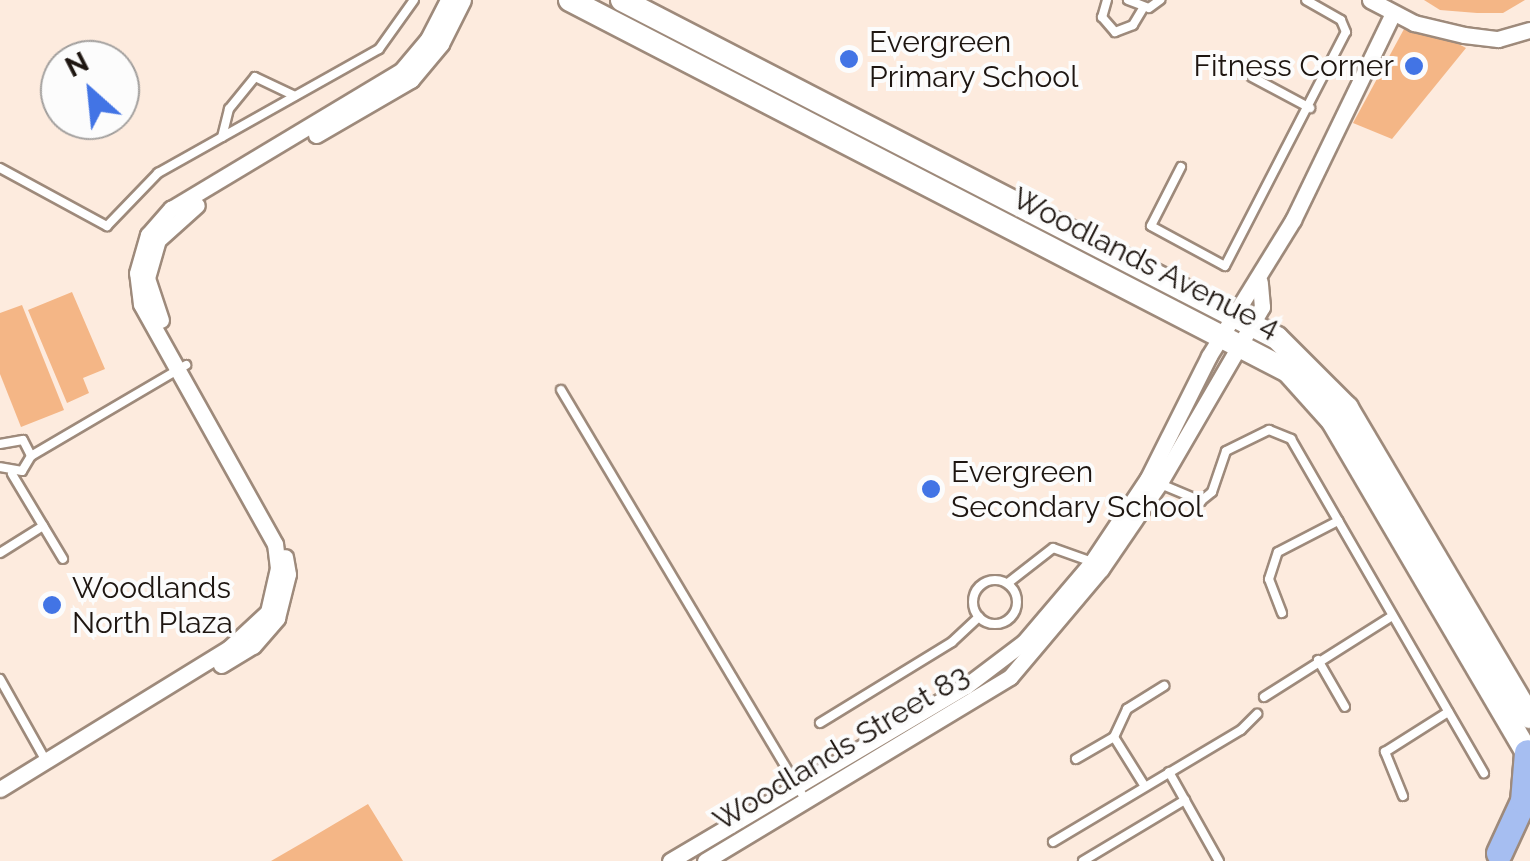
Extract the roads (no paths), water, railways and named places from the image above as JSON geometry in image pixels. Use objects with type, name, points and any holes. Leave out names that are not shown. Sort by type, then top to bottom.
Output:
[{"type":"main road","name":"Woodlands Avenue 4","points":[[570,0],[1238,328],[1288,371],[1332,420],[1528,755]]},
{"type":"main road","name":"Woodlands Avenue 4","points":[[622,0],[1312,368],[1347,408],[1530,717]]},
{"type":"main road","points":[[1492,857],[1523,802],[1528,755]]},
{"type":"main road","points":[[1492,857],[1530,836]]},
{"type":"street","points":[[0,789],[109,726],[251,632],[272,604],[276,544],[182,367],[141,304],[137,273],[148,235],[172,209],[400,71],[428,39],[448,0]]},
{"type":"street","points":[[182,367],[149,290],[158,240],[187,210],[411,80],[441,44],[463,0]]},
{"type":"street","points":[[1370,0],[1392,13],[1477,38],[1530,30]]},
{"type":"street","name":"Woodlands Street 83","points":[[705,861],[975,704],[1010,677],[1096,566],[1153,481],[1238,328],[1262,307],[1260,282],[1392,13]]},
{"type":"street","name":"Woodlands Street 83","points":[[670,861],[966,686],[1024,642],[1096,566]]},
{"type":"lane","points":[[0,168],[107,226],[158,174],[379,49],[414,0]]},
{"type":"lane","points":[[1107,0],[1102,17],[1115,32],[1133,26],[1144,7],[1160,0]]},
{"type":"lane","points":[[1128,0],[1144,7]]},
{"type":"lane","points":[[1180,166],[1150,226],[1225,266],[1346,32],[1340,20],[1306,0]]},
{"type":"lane","points":[[222,137],[229,110],[255,77],[295,96]]},
{"type":"lane","points":[[1252,78],[1310,108]]},
{"type":"lane","points":[[12,474],[31,456],[182,367]]},
{"type":"lane","points":[[561,390],[806,801]]},
{"type":"lane","points":[[1153,481],[1201,501],[1212,492],[1226,452],[1261,432],[1278,432],[1291,439],[1484,773]]},
{"type":"lane","points":[[0,444],[23,440],[31,456]]},
{"type":"lane","points":[[0,467],[12,474],[63,559]]},
{"type":"lane","points":[[1282,613],[1269,579],[1278,552],[1338,521]]},
{"type":"lane","points":[[0,553],[43,526]]},
{"type":"lane","points":[[978,618],[976,590],[987,581],[1008,583],[1053,548],[1096,566]]},
{"type":"lane","points":[[978,618],[1000,624],[1013,616],[1018,602],[1008,583]]},
{"type":"lane","points":[[1264,697],[1392,616]]},
{"type":"lane","points":[[820,724],[952,642],[978,618]]},
{"type":"lane","points":[[1318,660],[1345,706]]},
{"type":"lane","points":[[0,679],[46,762]]},
{"type":"lane","points":[[966,686],[975,704]]},
{"type":"lane","points":[[1076,759],[1114,737],[1127,709],[1164,686]]},
{"type":"lane","points":[[1403,796],[1385,752],[1448,712]]},
{"type":"lane","points":[[1053,842],[1257,714]]},
{"type":"lane","points":[[1114,737],[1144,786]]},
{"type":"lane","points":[[1169,772],[1219,861]]},
{"type":"lane","points":[[1083,861],[1184,800]]},
{"type":"place","name":"Evergreen Primary School","points":[[849,59]]},
{"type":"place","name":"Fitness Corner","points":[[1414,66]]},
{"type":"place","name":"Evergreen Secondary School","points":[[931,489]]},
{"type":"place","name":"Woodlands North Plaza","points":[[52,605]]}]
